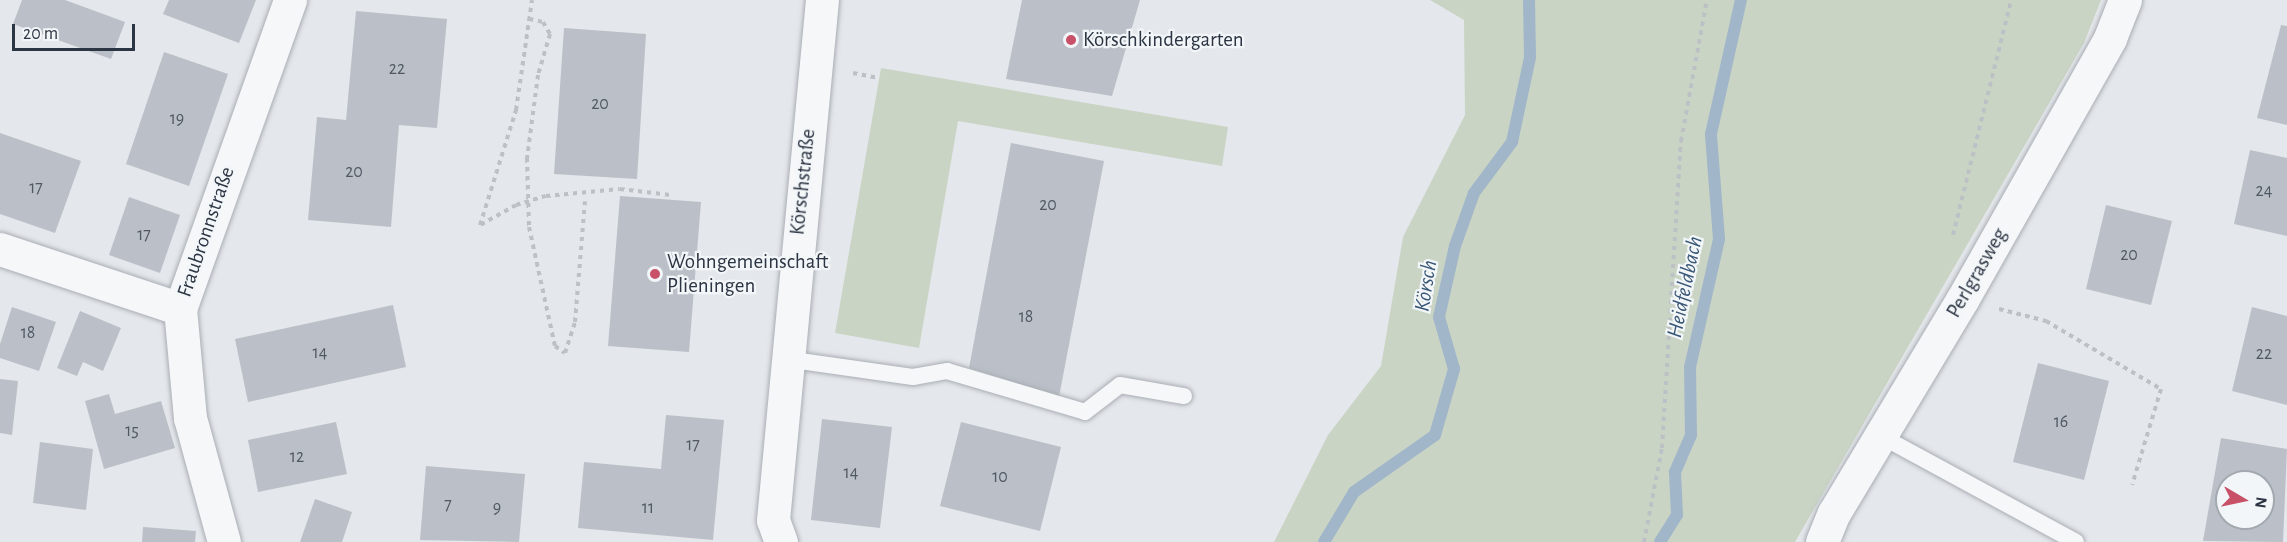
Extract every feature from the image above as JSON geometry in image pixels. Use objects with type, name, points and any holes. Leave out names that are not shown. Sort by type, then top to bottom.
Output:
[{"type":"street","name":"Fraubronnstraße","points":[[224,542],[190,418],[180,309],[290,0]]},
{"type":"street","name":"Körschstraße","points":[[781,542],[773,520],[786,359],[822,0]]},
{"type":"street","name":"Perlgrasweg","points":[[1822,542],[1834,513],[1962,300],[2110,38],[2125,0]]},
{"type":"street","points":[[0,249],[180,309]]},
{"type":"lane","points":[[786,359],[913,377],[947,371],[1085,412],[1120,385],[1184,396]]},
{"type":"lane","points":[[1879,435],[2076,542]]},
{"type":"path","points":[[532,0],[516,110],[480,225],[516,205],[546,196],[620,189],[671,195]]},
{"type":"path","points":[[1644,542],[1662,448],[1681,141],[1707,0]]},
{"type":"path","points":[[1952,237],[2011,0]]},
{"type":"path","points":[[529,19],[543,22],[550,34],[538,75],[527,158],[529,227],[555,346],[565,353],[574,322],[585,201]]},
{"type":"path","points":[[1962,300],[2046,321],[2162,390],[2132,485]]},
{"type":"green space","points":[[1430,0],[2101,0],[2084,43],[1795,542],[1274,542],[1328,435],[1381,366],[1403,237],[1465,115],[1464,20]]},
{"type":"green space","points":[[881,68],[1228,127],[1222,166],[958,121],[919,348],[835,333]]},
{"type":"building","points":[[22,0],[65,0],[125,22],[111,59],[13,24]]},
{"type":"building","points":[[169,0],[256,0],[239,43],[163,14]]},
{"type":"building","name":"Körschkindergarten","points":[[1022,0],[1140,0],[1112,96],[1006,79]]},
{"type":"building","points":[[356,11],[447,19],[437,128],[399,125],[391,227],[308,220],[317,117],[346,120]]},
{"type":"building","points":[[2281,25],[2287,26],[2287,125],[2257,118]]},
{"type":"building","points":[[564,28],[646,34],[637,179],[554,174]]},
{"type":"building","points":[[164,52],[228,74],[189,186],[126,164]]},
{"type":"building","points":[[0,133],[81,161],[55,233],[0,214]]},
{"type":"building","points":[[1011,143],[1104,161],[1059,397],[969,368]]},
{"type":"building","points":[[2250,150],[2287,158],[2287,236],[2234,224]]},
{"type":"building","name":"Wohngemeinschaft Plieningen","points":[[620,196],[701,202],[689,352],[608,346]]},
{"type":"building","points":[[129,197],[180,215],[160,273],[109,255]]},
{"type":"building","points":[[2106,205],[2172,221],[2151,305],[2086,289]]},
{"type":"building","points":[[393,305],[406,367],[248,402],[235,339]]},
{"type":"building","points":[[12,307],[56,322],[39,371],[0,358],[0,344]]},
{"type":"building","points":[[2252,307],[2287,316],[2287,405],[2232,391]]},
{"type":"building","points":[[80,311],[121,328],[103,371],[83,362],[77,376],[57,368]]},
{"type":"building","points":[[2038,363],[2109,381],[2084,480],[2013,462]]},
{"type":"building","points":[[0,379],[18,381],[12,435],[0,433]]},
{"type":"building","points":[[109,394],[115,414],[161,401],[175,448],[104,469],[85,401]]},
{"type":"building","points":[[666,415],[724,420],[713,540],[578,528],[584,462],[661,469]]},
{"type":"building","points":[[822,419],[892,427],[880,528],[811,520]]},
{"type":"building","points":[[336,422],[347,474],[258,492],[248,440]]},
{"type":"building","points":[[961,422],[1061,447],[1040,531],[940,506]]},
{"type":"building","points":[[2221,438],[2287,449],[2283,542],[2203,541],[2215,472],[2215,530],[2275,530],[2275,470],[2215,470]]},
{"type":"building","points":[[40,442],[93,449],[86,510],[33,503]]},
{"type":"building","points":[[426,466],[525,474],[519,542],[420,540]]},
{"type":"building","points":[[315,499],[352,512],[342,542],[300,542]]},
{"type":"building","points":[[143,527],[196,531],[195,542],[142,542]]},
{"type":"waterway","name":"Körsch","points":[[1324,542],[1354,492],[1435,435],[1454,369],[1439,317],[1455,246],[1474,193],[1512,142],[1530,57],[1529,0]]},
{"type":"waterway","name":"Heidfeldbach","points":[[1660,542],[1677,515],[1675,472],[1691,435],[1690,367],[1719,239],[1711,134],[1741,0]]},
{"type":"place","name":"Körschkindergarten","points":[[1071,40]]},
{"type":"place","name":"Wohngemeinschaft Plieningen","points":[[655,274]]}]
